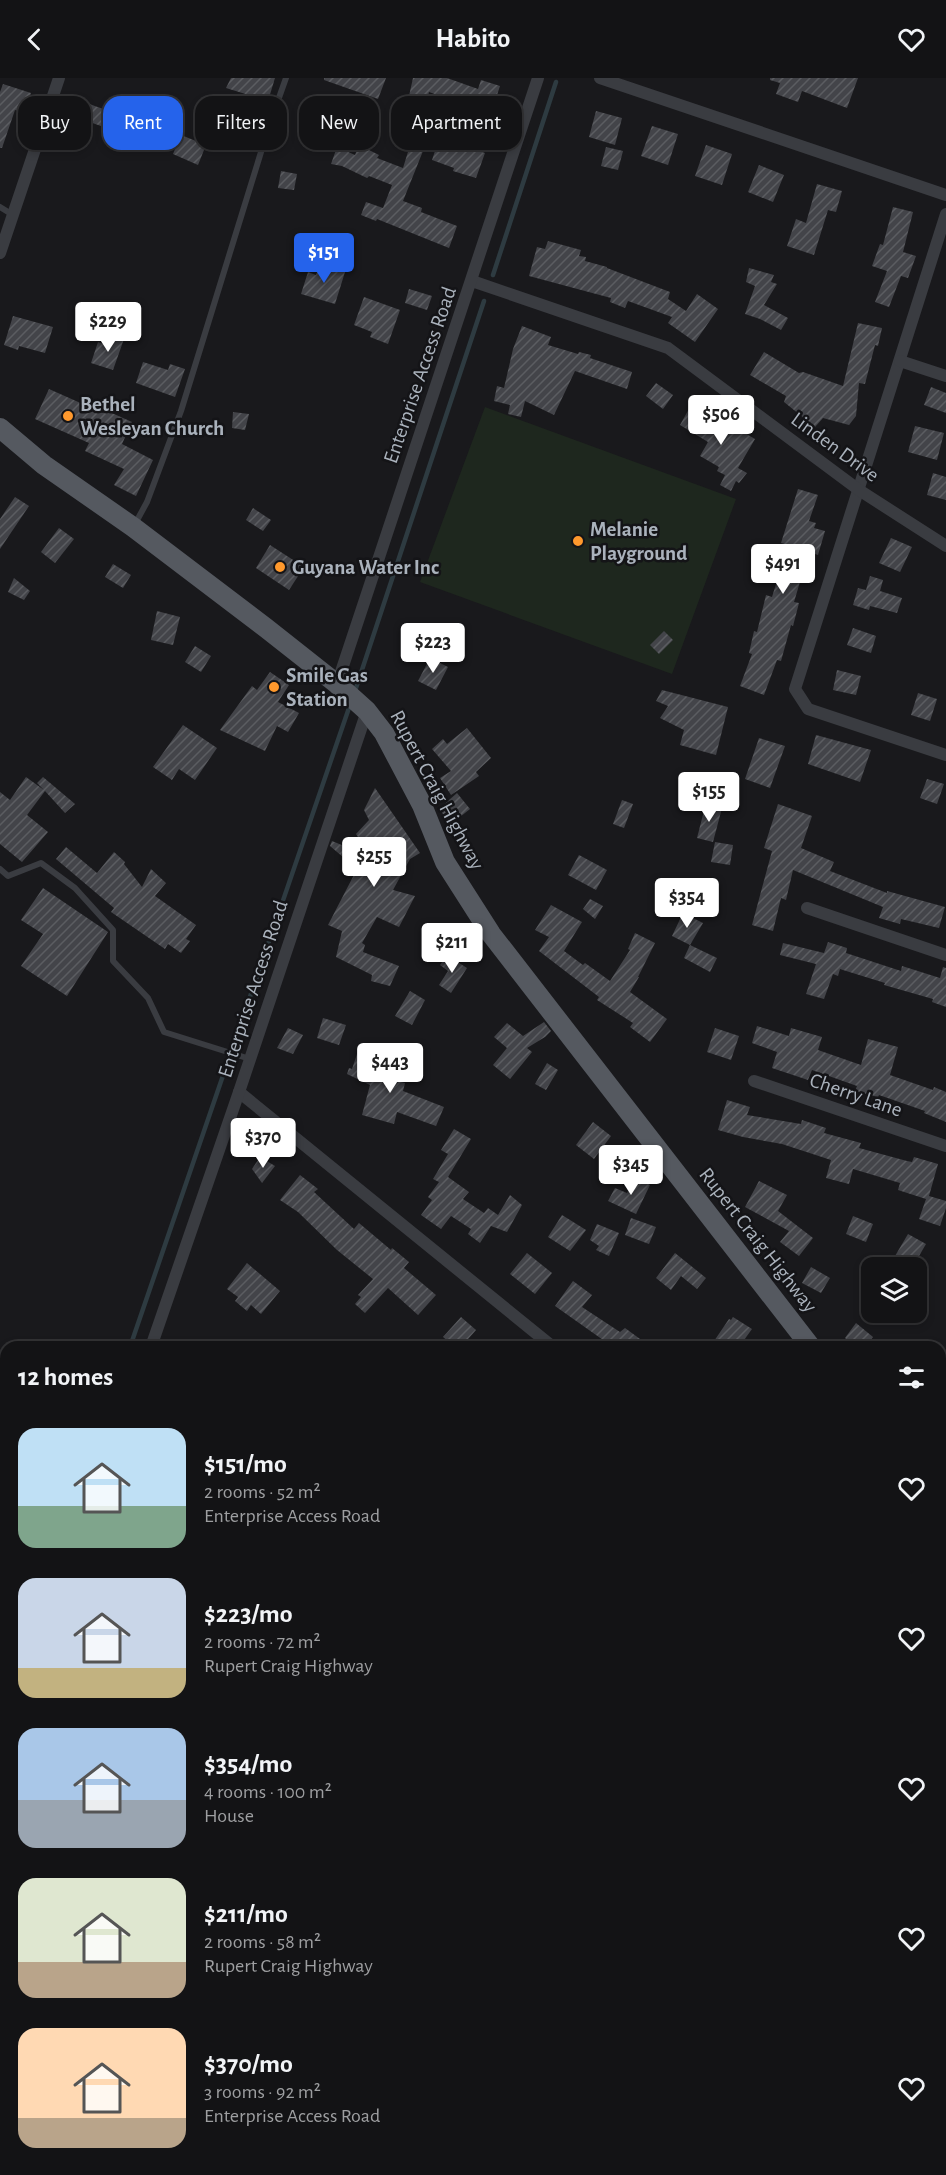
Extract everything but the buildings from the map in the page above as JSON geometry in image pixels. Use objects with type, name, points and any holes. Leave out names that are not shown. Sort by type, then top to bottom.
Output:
[{"type":"main road","name":"Rupert Craig Highway","points":[[0,428],[44,465],[133,528],[337,684],[367,711],[384,733],[422,805],[445,862],[492,934],[806,1341]]},
{"type":"street","points":[[0,254],[59,78]]},
{"type":"street","name":"Enterprise Access Road","points":[[337,684],[538,78]]},
{"type":"street","points":[[600,78],[946,195]]},
{"type":"street","points":[[946,214],[795,689],[808,709],[946,755]]},
{"type":"street","name":"Linden Drive","points":[[472,281],[668,348],[859,490],[946,546]]},
{"type":"street","points":[[900,361],[946,376]]},
{"type":"street","name":"Enterprise Access Road","points":[[153,1341],[367,711]]},
{"type":"street","points":[[807,908],[946,955]]},
{"type":"street","name":"Cherry Lane","points":[[754,1081],[946,1146]]},
{"type":"street","points":[[239,1092],[546,1341]]},
{"type":"lane","points":[[133,528],[147,502],[181,411],[286,78]]},
{"type":"lane","points":[[0,207],[13,216]]},
{"type":"lane","points":[[0,868],[8,876],[41,863],[75,888],[113,930],[113,961],[148,998],[164,1032],[250,1059]]},
{"type":"green space","name":"Melanie Playground","points":[[485,407],[736,499],[672,674],[420,582]]},
{"type":"waterway","points":[[493,275],[556,82]]},
{"type":"waterway","points":[[355,691],[484,301]]},
{"type":"waterway","points":[[132,1341],[351,702]]},
{"type":"place","name":"Bethel Wesleyan Church","points":[[68,416]]},
{"type":"place","name":"Melanie Playground","points":[[578,541]]},
{"type":"place","name":"Guyana Water Inc","points":[[280,567]]},
{"type":"place","name":"Smile Gas Station","points":[[274,687]]}]
